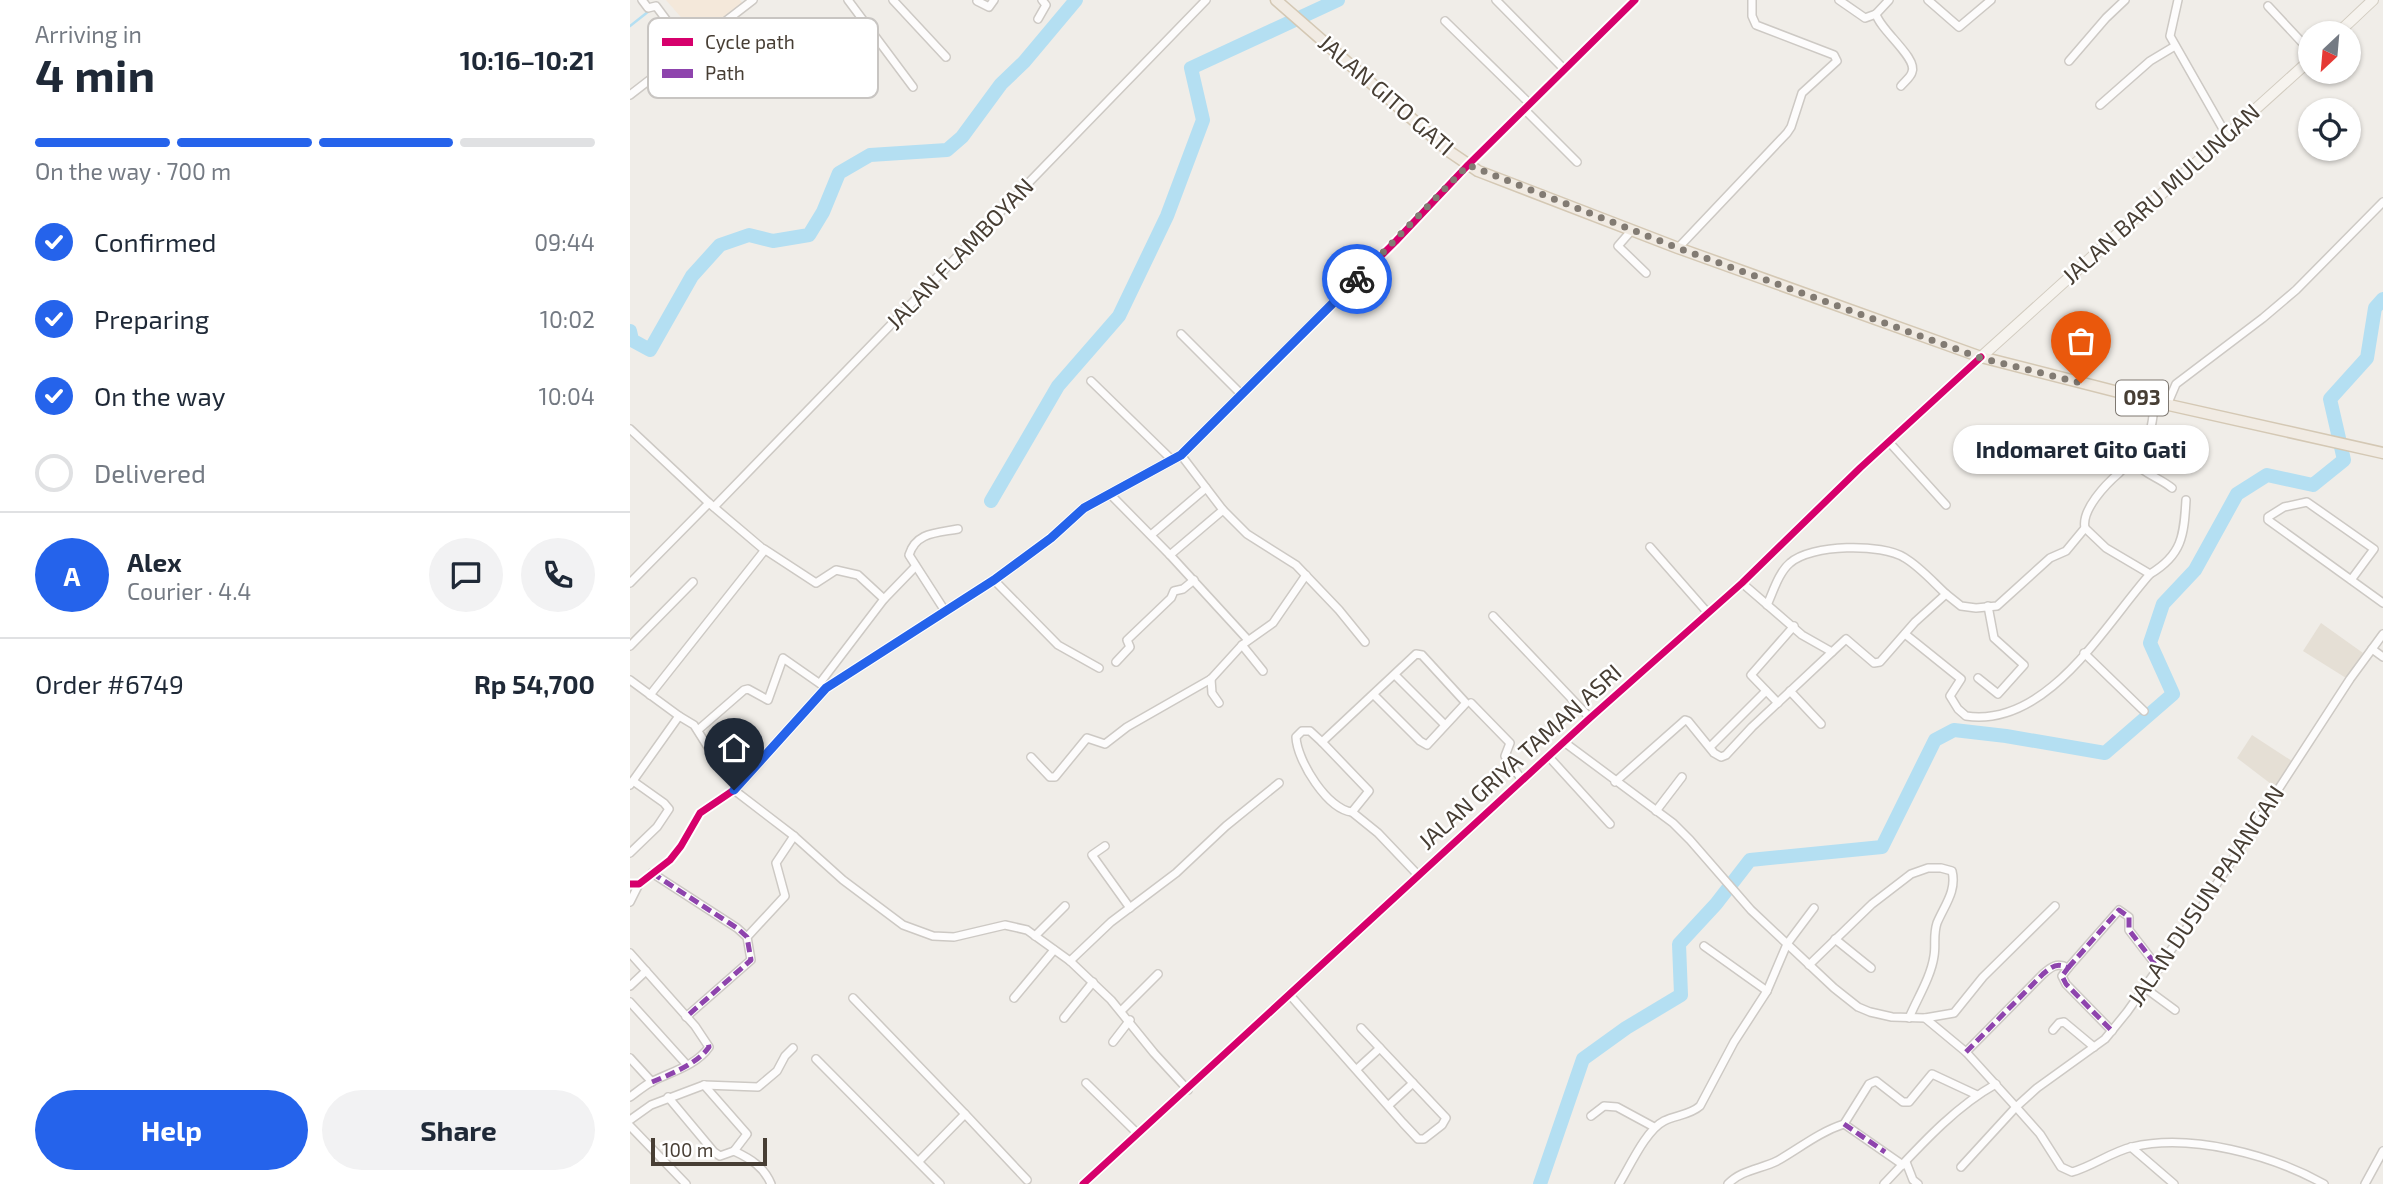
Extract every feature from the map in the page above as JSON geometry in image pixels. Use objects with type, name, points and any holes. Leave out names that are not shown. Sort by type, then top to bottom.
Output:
[{"type":"main road","points":[[2351,21],[2373,0]]},
{"type":"main road","name":"JALAN GITO GATI","points":[[1280,3],[1468,165],[1678,248],[1981,358],[2167,405],[2380,452]]},
{"type":"main road","name":"JALAN BARU MULUNGAN","points":[[1981,358],[2298,71]]},
{"type":"street","points":[[642,0],[648,8],[656,6],[665,18]]},
{"type":"street","points":[[729,18],[753,0]]},
{"type":"street","points":[[848,0],[862,18]]},
{"type":"street","points":[[893,0],[946,57]]},
{"type":"street","points":[[977,1],[989,7],[994,0]]},
{"type":"street","points":[[1038,19],[1046,5],[1042,0]]},
{"type":"street","name":"JALAN FLAMBOYAN","points":[[630,583],[711,505],[1206,0]]},
{"type":"street","points":[[1496,0],[1565,70]]},
{"type":"street","points":[[823,686],[994,580],[1051,538],[1084,508],[1181,455],[1635,0]]},
{"type":"street","points":[[1678,248],[1787,133],[1802,93],[1837,61],[1834,55],[1756,25],[1752,16],[1752,0]]},
{"type":"street","points":[[1839,0],[1862,18],[1876,14],[1889,0]]},
{"type":"street","points":[[1928,0],[1959,27],[1991,0]]},
{"type":"street","points":[[2069,61],[2125,0]]},
{"type":"street","points":[[2178,0],[2170,36],[2227,136]]},
{"type":"street","points":[[2268,6],[2298,38]]},
{"type":"street","points":[[1876,14],[1880,24],[1913,68],[1901,86]]},
{"type":"street","points":[[1445,21],[1577,162]]},
{"type":"street","points":[[878,40],[913,86]]},
{"type":"street","points":[[2100,105],[2150,61],[2175,46]]},
{"type":"street","points":[[630,95],[648,81]]},
{"type":"street","points":[[2167,405],[2176,384],[2296,290],[2383,202]]},
{"type":"street","points":[[1631,230],[1618,246],[1646,273]]},
{"type":"street","points":[[1181,334],[1242,395]]},
{"type":"street","name":"JALAN GRIYA TAMAN ASRI","points":[[1083,1184],[1522,780],[1742,583],[1981,358]]},
{"type":"street","points":[[1091,380],[1171,460]]},
{"type":"street","points":[[1767,605],[1790,563],[1810,554],[1857,547],[1882,549],[1906,559],[1961,606],[1997,606],[2050,558],[2066,551],[2085,528],[2085,519],[2094,502],[2117,474],[2134,462],[2146,445],[2155,401]]},
{"type":"street","points":[[630,429],[711,505],[764,550],[816,583],[836,570],[858,575],[884,599]]},
{"type":"street","points":[[1889,442],[1946,505]]},
{"type":"street","points":[[1181,455],[1223,510],[1255,541],[1284,557],[1306,575],[1364,642]]},
{"type":"street","points":[[2134,462],[2139,468],[2158,477],[2172,488]]},
{"type":"street","points":[[1151,535],[1206,488]]},
{"type":"street","points":[[1110,494],[1194,580],[1245,642],[1263,670]]},
{"type":"street","points":[[1905,634],[1961,679],[1950,696],[1958,709],[1969,717],[2001,713],[2029,704],[2047,692],[2084,653],[2150,574],[2178,551],[2186,500]]},
{"type":"street","points":[[2351,580],[2374,549],[2307,502],[2284,507],[2268,517],[2269,520],[2351,580],[2383,603]]},
{"type":"street","points":[[1170,555],[1223,510]]},
{"type":"street","points":[[2085,528],[2115,555],[2150,574]]},
{"type":"street","points":[[945,611],[909,555],[917,539],[958,529]]},
{"type":"street","points":[[1650,547],[1707,612]]},
{"type":"street","points":[[650,695],[764,550]]},
{"type":"street","points":[[630,902],[639,884],[670,860],[700,813],[736,787],[823,686],[884,599],[915,567]]},
{"type":"street","points":[[1031,757],[1050,776],[1055,777],[1087,738],[1105,744],[1127,727],[1212,680],[1245,642],[1273,622],[1306,575]]},
{"type":"street","points":[[994,580],[1058,645],[1099,668]]},
{"type":"street","points":[[1116,662],[1128,652],[1130,647],[1127,640],[1171,598],[1174,591],[1183,589],[1194,580]]},
{"type":"street","points":[[630,646],[693,582]]},
{"type":"street","points":[[1742,583],[1802,635],[1832,652]]},
{"type":"street","points":[[1615,782],[1685,720],[1688,720],[1721,757],[1726,755],[1846,639],[1874,663],[1880,662],[1945,594]]},
{"type":"street","points":[[1978,678],[1997,694],[2024,665],[1994,638],[1987,606]]},
{"type":"street","points":[[1493,616],[1590,718]]},
{"type":"street","points":[[1778,703],[1752,677],[1752,673],[1794,626]]},
{"type":"street","name":"JALAN DUSUN PAJANGAN","points":[[1961,1167],[2016,1107],[2112,1031],[2159,969],[2350,679],[2383,634]]},
{"type":"street","points":[[2372,649],[2383,657]]},
{"type":"street","points":[[2084,653],[2144,711]]},
{"type":"street","points":[[1322,742],[1413,656],[1422,655],[1466,703],[1429,743],[1422,744],[1374,695]]},
{"type":"street","points":[[698,730],[744,690],[748,689],[768,699],[786,659],[823,686]]},
{"type":"street","points":[[1395,675],[1445,725]]},
{"type":"street","points":[[630,680],[694,725],[709,752],[736,787],[843,880],[892,918],[933,936],[954,937],[1005,925],[1017,926],[1035,936],[1070,961],[1093,982],[1130,1020],[1154,1054],[1188,1090]]},
{"type":"street","points":[[1212,680],[1212,692],[1219,704]]},
{"type":"street","points":[[1710,747],[1766,691]]},
{"type":"street","points":[[1790,691],[1821,724]]},
{"type":"street","points":[[1471,703],[1510,743],[1505,756],[1522,780]]},
{"type":"street","points":[[630,853],[657,827],[669,810],[664,803],[632,783],[679,716]]},
{"type":"street","points":[[1352,812],[1369,791],[1310,731],[1301,731],[1296,737],[1301,762],[1314,783],[1339,806],[1352,812],[1378,834],[1418,875]]},
{"type":"street","points":[[1564,742],[1690,840],[1751,910],[1809,965],[1858,1007],[1878,1014],[1926,1018],[1954,1013],[1983,976],[2055,906]]},
{"type":"street","points":[[1549,757],[1610,824]]},
{"type":"street","points":[[1656,811],[1682,777]]},
{"type":"street","points":[[1070,961],[1111,922],[1176,873],[1226,826],[1279,783]]},
{"type":"street","points":[[747,937],[785,896],[776,863],[794,836]]},
{"type":"street","points":[[1105,846],[1091,855],[1130,908]]},
{"type":"street","points":[[1809,965],[1872,904],[1911,874],[1928,868],[1941,868],[1952,872],[1954,878],[1951,896],[1934,936],[1934,957],[1909,1018]]},
{"type":"street","points":[[652,873],[747,937],[751,960],[687,1017]]},
{"type":"street","points":[[630,884],[639,884]]},
{"type":"street","points":[[1035,936],[1065,906]]},
{"type":"street","points":[[1619,1184],[1654,1127],[1666,1120],[1693,1112],[1700,1106],[1767,991],[1787,944],[1814,908]]},
{"type":"street","points":[[2112,1031],[2066,984],[2062,976],[2068,968],[2119,910],[2129,917],[2129,930],[2159,969]]},
{"type":"street","points":[[1835,939],[1871,968]]},
{"type":"street","points":[[1704,947],[1767,991]]},
{"type":"street","points":[[1014,998],[1054,950]]},
{"type":"street","points":[[630,953],[709,1046],[687,1065],[652,1082],[630,1097]]},
{"type":"street","points":[[1966,1052],[2049,969],[2062,964],[2068,968]]},
{"type":"street","points":[[630,986],[646,971]]},
{"type":"street","points":[[1121,1011],[1158,974]]},
{"type":"street","points":[[1064,1018],[1093,982]]},
{"type":"street","points":[[2145,988],[2175,1010]]},
{"type":"street","points":[[1289,994],[1418,1139],[1424,1139],[1442,1125],[1446,1118],[1362,1028]]},
{"type":"street","points":[[853,998],[1027,1180]]},
{"type":"street","points":[[630,1002],[687,1065]]},
{"type":"street","points":[[1926,1018],[1966,1052],[1996,1084],[2040,1134],[2061,1167],[2066,1170],[2078,1170],[2131,1147],[2177,1143],[2213,1145],[2288,1166],[2324,1184]]},
{"type":"street","points":[[1113,1042],[1130,1020]]},
{"type":"street","points":[[2053,1030],[2059,1023],[2064,1022],[2094,1047]]},
{"type":"street","points":[[630,1120],[650,1105],[667,1097],[704,1086],[758,1087],[777,1071],[793,1048]]},
{"type":"street","points":[[1357,1069],[1380,1048]]},
{"type":"street","points":[[630,1058],[652,1082]]},
{"type":"street","points":[[816,1059],[940,1184]]},
{"type":"street","points":[[1728,1184],[1739,1174],[1764,1167],[1819,1133],[1844,1124],[1864,1088],[1876,1081],[1903,1102],[1909,1102],[1932,1074],[1977,1095]]},
{"type":"street","points":[[1086,1083],[1137,1133]]},
{"type":"street","points":[[1390,1105],[1413,1083]]},
{"type":"street","points":[[1884,1184],[1938,1128],[1977,1095],[1996,1084]]},
{"type":"street","points":[[667,1097],[714,1152],[720,1156],[734,1152],[747,1134],[704,1086]]},
{"type":"street","points":[[1591,1116],[1604,1106],[1617,1107],[1654,1127]]},
{"type":"street","points":[[919,1161],[965,1114]]},
{"type":"street","points":[[1844,1124],[1904,1163],[1913,1181],[1918,1184]]},
{"type":"street","points":[[630,1126],[686,1184]]},
{"type":"street","points":[[2131,1147],[2174,1184]]},
{"type":"street","points":[[2365,1184],[2383,1151]]},
{"type":"street","points":[[734,1152],[762,1167],[771,1184]]},
{"type":"shaded area","points":[[666,0],[740,0],[744,5],[727,18],[682,18]]},
{"type":"shaded area","points":[[2321,623],[2363,653],[2346,678],[2303,651]]},
{"type":"shaded area","points":[[2252,735],[2292,761],[2275,787],[2237,758]]},
{"type":"waterway","points":[[630,331],[632,340],[650,350],[692,276],[720,245],[749,235],[773,241],[809,235],[823,212],[839,173],[870,155],[947,150],[962,137],[1001,84],[1024,62],[1076,0]]},
{"type":"waterway","points":[[991,501],[1058,386],[1119,316],[1167,216],[1203,120],[1191,68],[1338,0]]},
{"type":"waterway","points":[[630,26],[649,11]]},
{"type":"waterway","points":[[1540,1184],[1583,1059],[1626,1028],[1681,995],[1679,944],[1716,904],[1750,860],[1882,847],[1935,740],[1954,730],[2105,753],[2173,694],[2150,643],[2163,604],[2195,570],[2237,494],[2267,475],[2313,485],[2344,460],[2330,399],[2367,358],[2375,308],[2383,299]]},
{"type":"marked path","points":[[652,873],[747,937],[751,960],[686,1017]]},
{"type":"marked path","points":[[2068,968],[2119,910],[2129,917],[2129,930],[2159,969]]},
{"type":"marked path","points":[[1966,1052],[2043,974],[2057,965],[2068,968],[2062,976],[2066,984],[2112,1031]]},
{"type":"marked path","points":[[652,1082],[698,1059],[709,1047],[708,1042]]},
{"type":"marked path","points":[[1844,1124],[1885,1152]]},
{"type":"cycle path","points":[[630,884],[639,884],[670,860],[700,813],[734,790],[826,688],[994,580],[1051,538],[1084,508],[1181,455],[1635,0]]},
{"type":"cycle path","points":[[1083,1184],[1590,718],[1742,583],[1860,468],[1981,357]]},
{"type":"way so far","points":[[1357,279],[1468,165],[1678,248],[1981,358],[2081,383]]},
{"type":"place","name":"Indomaret Gito Gati","points":[[2081,383]]},
{"type":"route","points":[[734,790],[826,688],[994,580],[1051,538],[1084,508],[1181,455],[1357,279]]}]
